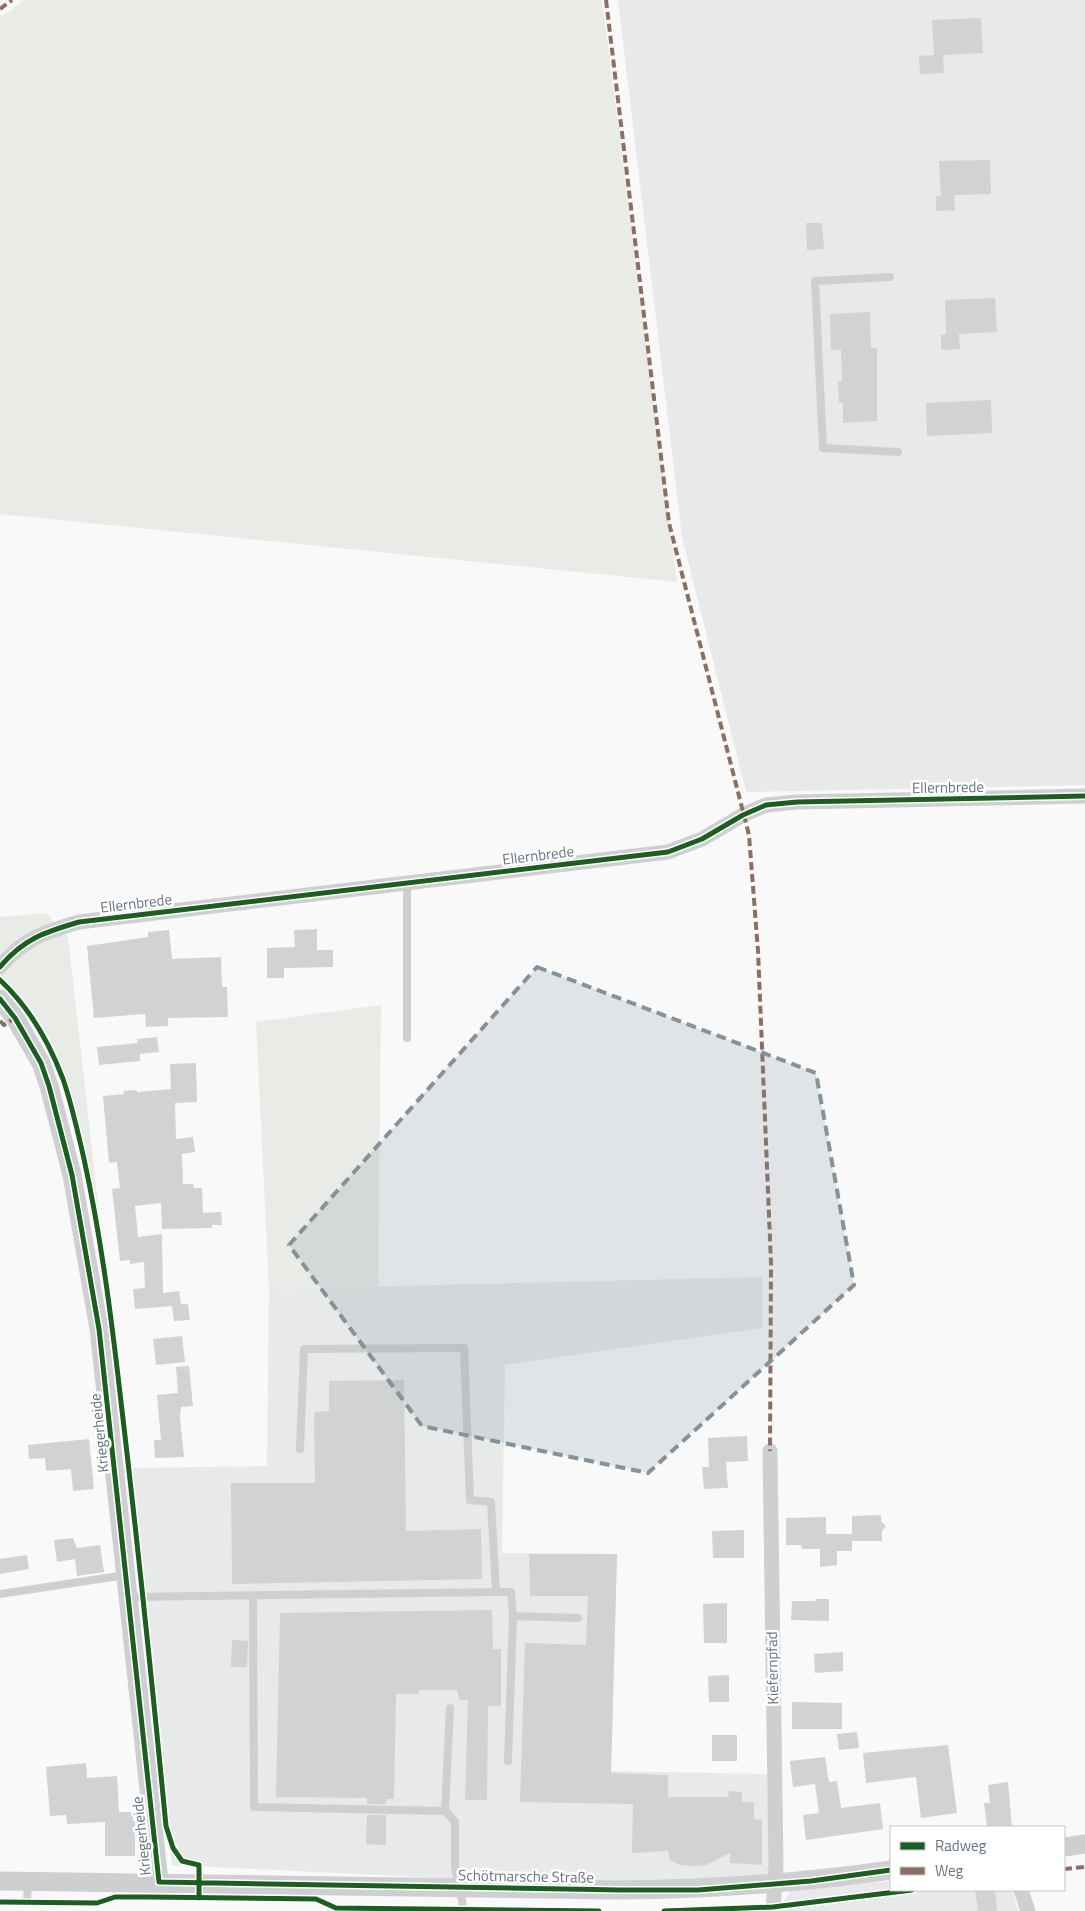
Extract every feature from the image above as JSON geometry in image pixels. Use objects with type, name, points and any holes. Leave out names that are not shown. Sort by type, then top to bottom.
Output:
[{"type":"street","name":"Ellernbrede","points":[[0,967],[22,944],[45,932],[78,922],[668,852],[702,839],[743,815],[766,805],[796,802],[1085,796]]},
{"type":"street","name":"Kriegerheide","points":[[0,999],[15,1018],[40,1063],[49,1086],[72,1175],[99,1329],[159,1882]]},
{"type":"street","name":"Kiefernpfad","points":[[770,1451],[776,1865],[773,1911]]},
{"type":"street","points":[[1065,1847],[1085,1844]]},
{"type":"street","name":"Schötmarsche Straße","points":[[0,1881],[688,1890],[774,1884],[890,1870]]},
{"type":"street","points":[[1022,1891],[1028,1911]]},
{"type":"lane","points":[[890,277],[815,281],[822,438],[823,448],[898,452]]},
{"type":"lane","points":[[407,883],[407,1038]]},
{"type":"lane","points":[[300,1449],[304,1349],[464,1348],[470,1500],[492,1502],[496,1592]]},
{"type":"lane","points":[[0,1594],[126,1575]]},
{"type":"lane","points":[[128,1597],[253,1597],[511,1592],[513,1616],[508,1761]]},
{"type":"lane","points":[[253,1597],[254,1807],[445,1810]]},
{"type":"lane","points":[[513,1616],[578,1618]]},
{"type":"lane","points":[[450,1708],[445,1810],[455,1822],[455,1867],[464,1911]]},
{"type":"lane","points":[[27,1902],[28,1881]]},
{"type":"highlighted area","points":[[537,967],[816,1073],[854,1285],[648,1473],[422,1426],[289,1245]]},
{"type":"shaded area","points":[[24,0],[602,0],[677,582],[0,514],[0,18]]},
{"type":"shaded area","points":[[618,0],[1085,0],[1085,785],[746,792],[682,537]]},
{"type":"shaded area","points":[[46,913],[68,937],[101,1230],[79,1130],[56,1056],[40,1023],[22,996],[0,978],[0,917]]},
{"type":"shaded area","points":[[381,1005],[378,1286],[269,1289],[256,1022]]},
{"type":"shaded area","points":[[762,1277],[763,1328],[505,1365],[502,1553],[617,1554],[611,1771],[767,1774],[770,1876],[613,1882],[460,1879],[172,1865],[124,1468],[267,1466],[269,1289]]},
{"type":"shaded area","points":[[890,1881],[890,1891],[1012,1891],[1018,1911],[782,1911],[783,1902],[791,1891]]},
{"type":"building","points":[[981,18],[983,53],[943,55],[944,73],[920,74],[919,56],[934,55],[932,20]]},
{"type":"building","points":[[990,160],[991,194],[954,195],[955,210],[936,211],[936,196],[941,196],[939,161]]},
{"type":"building","points":[[806,223],[822,223],[824,249],[807,250]]},
{"type":"building","points":[[995,298],[997,332],[959,334],[960,349],[941,350],[941,335],[946,334],[945,300]]},
{"type":"building","points":[[870,312],[871,348],[877,348],[877,421],[843,423],[843,403],[839,403],[838,381],[842,381],[841,350],[831,350],[830,314]]},
{"type":"building","points":[[991,400],[992,433],[927,436],[926,403]]},
{"type":"building","points":[[317,929],[317,950],[333,950],[333,967],[284,968],[284,978],[267,978],[267,948],[295,947],[294,930]]},
{"type":"building","points":[[169,930],[172,959],[221,957],[222,987],[227,987],[228,1017],[168,1018],[168,1026],[146,1027],[145,1014],[94,1018],[87,946],[148,937],[148,932]]},
{"type":"building","points":[[157,1037],[159,1052],[140,1054],[140,1061],[99,1065],[97,1047],[138,1043],[137,1039]]},
{"type":"building","points":[[196,1063],[197,1102],[175,1103],[176,1139],[193,1137],[195,1152],[182,1154],[183,1184],[193,1184],[194,1188],[202,1188],[203,1213],[221,1212],[222,1225],[212,1225],[212,1228],[162,1229],[161,1203],[135,1206],[138,1237],[162,1234],[163,1293],[179,1291],[181,1304],[188,1304],[190,1320],[174,1321],[172,1306],[135,1309],[133,1289],[145,1288],[144,1262],[130,1264],[130,1260],[120,1261],[112,1189],[120,1188],[117,1162],[109,1163],[103,1096],[124,1094],[123,1091],[137,1090],[137,1092],[171,1089],[170,1064]]},
{"type":"building","points":[[182,1336],[185,1362],[156,1365],[153,1339]]},
{"type":"building","points":[[189,1366],[193,1406],[181,1407],[180,1417],[184,1457],[155,1458],[154,1440],[161,1440],[157,1395],[178,1393],[176,1367]]},
{"type":"building","points":[[404,1380],[406,1531],[481,1529],[482,1579],[232,1584],[231,1483],[315,1483],[314,1412],[329,1411],[329,1381]]},
{"type":"building","points":[[747,1436],[748,1461],[726,1462],[728,1488],[704,1489],[702,1467],[709,1467],[708,1438]]},
{"type":"building","points":[[89,1439],[94,1489],[73,1491],[71,1469],[46,1471],[45,1458],[29,1459],[28,1445]]},
{"type":"building","points":[[881,1515],[881,1521],[886,1526],[882,1531],[882,1541],[852,1541],[852,1551],[837,1551],[837,1565],[820,1567],[820,1549],[802,1549],[801,1545],[786,1545],[786,1518],[826,1517],[826,1534],[852,1534],[852,1516]]},
{"type":"building","points":[[744,1530],[744,1558],[713,1558],[712,1531]]},
{"type":"building","points":[[73,1538],[77,1548],[100,1545],[104,1572],[77,1576],[75,1559],[57,1562],[54,1540]]},
{"type":"building","points":[[529,1554],[617,1554],[611,1773],[668,1775],[668,1797],[729,1797],[728,1791],[742,1792],[742,1802],[754,1802],[754,1819],[762,1820],[762,1865],[730,1863],[730,1853],[706,1865],[696,1866],[680,1865],[670,1860],[668,1851],[632,1853],[633,1804],[520,1802],[525,1643],[586,1645],[588,1596],[530,1596]]},
{"type":"building","points":[[27,1555],[29,1569],[0,1574],[0,1559]]},
{"type":"building","points":[[816,1599],[829,1599],[829,1621],[791,1620],[792,1601],[815,1601]]},
{"type":"building","points":[[727,1603],[727,1643],[704,1643],[703,1604]]},
{"type":"building","points":[[492,1610],[493,1649],[501,1649],[501,1706],[488,1706],[487,1800],[465,1800],[468,1700],[460,1700],[457,1690],[419,1690],[419,1694],[396,1694],[394,1799],[386,1799],[386,1804],[367,1804],[367,1798],[276,1797],[280,1613]]},
{"type":"building","points":[[232,1640],[248,1641],[247,1667],[231,1667]]},
{"type":"building","points":[[843,1652],[843,1671],[815,1673],[814,1654]]},
{"type":"building","points":[[729,1675],[729,1702],[709,1702],[708,1676]]},
{"type":"building","points":[[792,1702],[842,1703],[842,1729],[792,1729]]},
{"type":"building","points":[[857,1732],[859,1748],[839,1750],[837,1734]]},
{"type":"building","points":[[712,1735],[737,1735],[737,1761],[712,1761]]},
{"type":"building","points":[[948,1745],[957,1813],[921,1818],[916,1777],[866,1783],[863,1753]]},
{"type":"building","points":[[825,1757],[829,1782],[837,1781],[841,1808],[880,1803],[883,1829],[806,1840],[803,1815],[819,1813],[815,1784],[793,1787],[790,1761]]},
{"type":"building","points":[[86,1763],[87,1778],[117,1776],[119,1812],[133,1812],[133,1821],[135,1821],[135,1856],[105,1856],[105,1822],[67,1824],[66,1815],[50,1816],[46,1767]]},
{"type":"building","points":[[1008,1782],[1012,1826],[987,1826],[984,1803],[990,1803],[988,1785]]},
{"type":"building","points":[[367,1815],[386,1815],[386,1845],[366,1844]]},
{"type":"building","points":[[975,1891],[995,1891],[997,1911],[978,1911]]},
{"type":"marked path","points":[[0,9],[12,0]]},
{"type":"marked path","points":[[606,0],[669,523],[749,835],[758,951],[771,1263],[770,1451]]},
{"type":"marked path","points":[[0,1021],[4,1025],[19,1015]]},
{"type":"marked path","points":[[1065,1869],[1085,1867]]},
{"type":"cycle path","points":[[0,967],[26,943],[45,933],[79,922],[668,852],[702,839],[743,815],[766,805],[797,802],[1085,796]]},
{"type":"cycle path","points":[[0,980],[29,1013],[45,1039],[63,1079],[84,1159],[100,1247],[117,1364],[166,1826],[173,1848],[182,1861],[199,1865],[199,1898]]},
{"type":"cycle path","points":[[0,999],[15,1018],[41,1063],[49,1086],[72,1175],[99,1329],[159,1882],[698,1890],[811,1881],[890,1870]]},
{"type":"cycle path","points":[[664,1911],[773,1907],[904,1891]]},
{"type":"cycle path","points":[[0,1902],[97,1903],[115,1897],[316,1899],[336,1908],[599,1911]]}]
